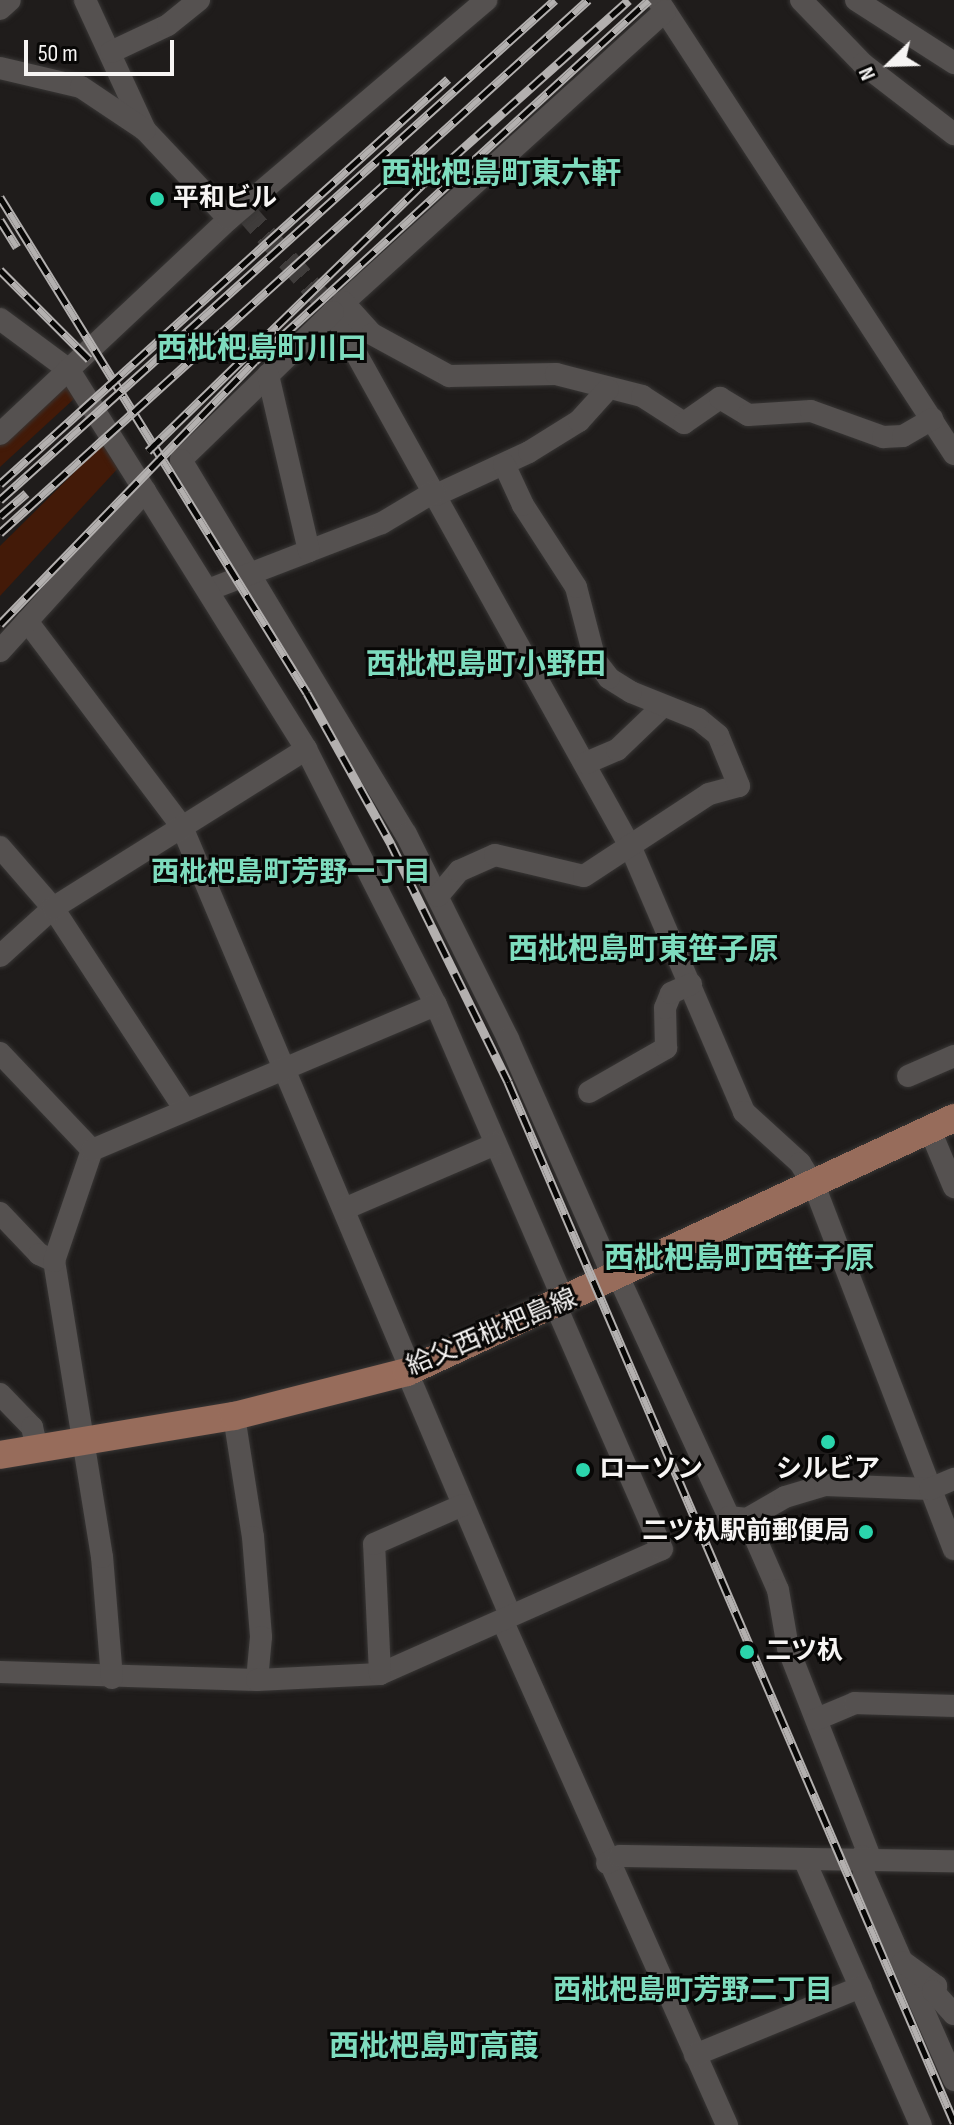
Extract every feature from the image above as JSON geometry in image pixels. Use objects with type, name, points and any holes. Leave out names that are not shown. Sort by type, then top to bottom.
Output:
[{"type":"main road","name":"給父西枇杷島線","points":[[0,1455],[234,1416],[409,1371],[617,1279],[942,1124]]},
{"type":"street","points":[[0,9],[10,0]]},
{"type":"street","points":[[85,0],[145,130]]},
{"type":"street","points":[[111,52],[168,25],[199,0]]},
{"type":"street","points":[[0,434],[229,219],[486,0]]},
{"type":"street","points":[[801,0],[863,64],[954,134]]},
{"type":"street","points":[[856,0],[954,63]]},
{"type":"street","points":[[954,454],[665,5],[338,307],[181,460],[361,756],[438,896],[508,1039],[721,1507],[729,1517],[747,1519],[785,1497],[825,1485],[930,1489],[954,1479]]},
{"type":"street","points":[[0,68],[81,87],[145,130],[229,219]]},
{"type":"street","points":[[338,307],[372,334],[449,376],[556,374],[642,396],[684,423],[720,398],[748,415],[811,411],[883,437],[903,436],[933,419]]},
{"type":"street","points":[[338,307],[435,494],[631,848],[744,1112],[800,1163],[814,1185],[954,1549]]},
{"type":"street","points":[[0,319],[69,370],[306,749],[436,1005],[662,1549],[380,1674],[257,1680],[112,1678],[0,1672]]},
{"type":"street","points":[[268,375],[279,410],[294,502],[309,551]]},
{"type":"street","points":[[208,590],[249,570],[382,523],[435,494],[504,464],[579,421],[608,389]]},
{"type":"street","points":[[438,896],[459,871],[495,855],[584,876],[709,794],[739,786],[718,735],[698,719],[662,707],[609,678],[595,660],[576,587],[523,505],[504,464]]},
{"type":"street","points":[[0,651],[145,491]]},
{"type":"street","points":[[27,621],[182,827],[344,1209],[607,1863],[727,2125]]},
{"type":"street","points":[[586,763],[617,750],[662,707]]},
{"type":"street","points":[[0,956],[53,908],[306,749]]},
{"type":"street","points":[[0,847],[53,908],[185,1110]]},
{"type":"street","points":[[589,1092],[666,1048],[665,1008],[671,993],[691,984]]},
{"type":"street","points":[[112,1678],[102,1557],[54,1261],[92,1150],[436,1005]]},
{"type":"street","points":[[0,1053],[92,1150]]},
{"type":"street","points":[[908,1076],[954,1056]]},
{"type":"street","points":[[942,1124],[954,1187]]},
{"type":"street","points":[[344,1209],[496,1144]]},
{"type":"street","points":[[0,1213],[39,1254],[54,1261]]},
{"type":"street","points":[[0,1394],[32,1427],[37,1449]]},
{"type":"street","points":[[234,1416],[253,1537],[261,1637],[257,1680]]},
{"type":"street","points":[[380,1674],[374,1544],[463,1505]]},
{"type":"street","points":[[747,1519],[778,1590],[788,1648],[866,1856],[864,1875],[954,2080]]},
{"type":"street","points":[[817,1719],[855,1703],[954,1706]]},
{"type":"street","points":[[607,1863],[620,1856],[804,1859],[866,1856],[954,1861]]},
{"type":"street","points":[[804,1859],[921,2125]]},
{"type":"street","points":[[902,1961],[936,1986],[933,1991],[954,2014]]},
{"type":"street","points":[[695,2055],[861,1987]]},
{"type":"shaded area","points":[[63,382],[75,398],[0,467],[0,442]]},
{"type":"shaded area","points":[[105,442],[121,465],[0,596],[0,546]]},
{"type":"tunnel","points":[[244,210],[333,312]]},
{"type":"railway","points":[[0,500],[555,0]]},
{"type":"railway","points":[[0,533],[588,0]]},
{"type":"railway","points":[[148,451],[423,184],[629,0]]},
{"type":"railway","points":[[0,624],[255,361],[649,0]]},
{"type":"railway","points":[[0,484],[448,79]]},
{"type":"railway","points":[[0,197],[307,693],[391,844],[508,1082],[954,2122]]},
{"type":"railway","points":[[0,220],[17,247]]},
{"type":"railway","points":[[0,270],[89,359]]},
{"type":"railway","points":[[0,516],[26,493]]},
{"type":"place","name":"平和ビル","points":[[157,199]]},
{"type":"place","name":"シルビア","points":[[828,1442]]},
{"type":"place","name":"ローソン","points":[[583,1470]]},
{"type":"place","name":"二ツ杁駅前郵便局","points":[[866,1532]]},
{"type":"place","name":"二ツ杁","points":[[747,1652]]},
{"type":"district","name":"西枇杷島町東六軒","points":[[501,174]]},
{"type":"district","name":"西枇杷島町川口","points":[[262,349]]},
{"type":"district","name":"西枇杷島町小野田","points":[[486,665]]},
{"type":"district","name":"西枇杷島町芳野一丁目","points":[[291,873]]},
{"type":"district","name":"西枇杷島町東笹子原","points":[[643,950]]},
{"type":"district","name":"西枇杷島町西笹子原","points":[[739,1259]]},
{"type":"district","name":"西枇杷島町芳野二丁目","points":[[693,1991]]},
{"type":"district","name":"西枇杷島町高葭","points":[[434,2047]]}]
